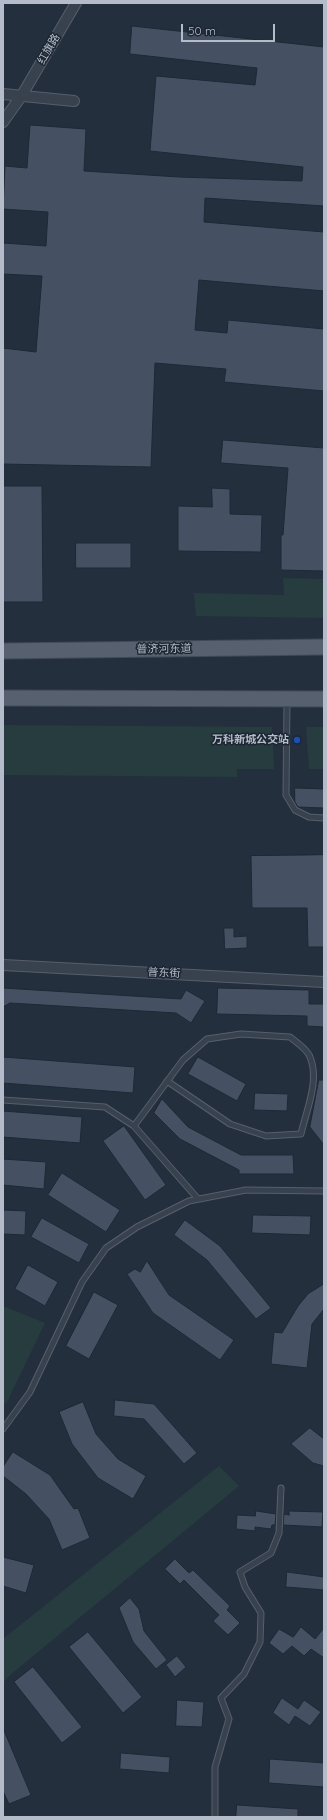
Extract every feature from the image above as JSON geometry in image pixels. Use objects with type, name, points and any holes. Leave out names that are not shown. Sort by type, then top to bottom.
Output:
[{"type":"main road","name":"普济河东道","points":[[3,651],[324,647]]},
{"type":"main road","points":[[3,698],[324,699]]},
{"type":"street","name":"红旗路","points":[[22,95],[76,3]]},
{"type":"street","points":[[3,94],[74,101]]},
{"type":"street","points":[[3,122],[22,95]]},
{"type":"street","points":[[3,130],[22,95]]},
{"type":"street","name":"普东街","points":[[3,965],[324,982]]},
{"type":"lane","points":[[287,698],[286,795],[296,810],[309,817],[324,818]]},
{"type":"lane","points":[[134,1126],[167,1081],[183,1060],[206,1039],[241,1034],[290,1037],[310,1056],[313,1076],[311,1097],[301,1134],[266,1136],[230,1124],[167,1081]]},
{"type":"lane","points":[[3,1100],[105,1108],[134,1126],[198,1199]]},
{"type":"lane","points":[[3,1429],[30,1392],[82,1282],[106,1248],[137,1227],[189,1201],[246,1190],[324,1192]]},
{"type":"lane","points":[[215,1817],[215,1767],[229,1719],[221,1698],[244,1674],[260,1642],[260,1613],[245,1587],[240,1572],[271,1553],[279,1532],[281,1488]]},
{"type":"green space","points":[[283,578],[324,579],[324,618],[196,616],[194,593],[284,595]]},
{"type":"green space","points":[[3,725],[272,727],[274,769],[237,769],[237,777],[3,775]]},
{"type":"green space","points":[[306,727],[324,727],[324,769],[309,769]]},
{"type":"green space","points":[[3,1306],[45,1323],[8,1400],[3,1406]]},
{"type":"green space","points":[[219,1466],[239,1486],[9,1676],[3,1683],[3,1639]]},
{"type":"building","points":[[132,26],[324,47],[324,206],[205,198],[204,222],[324,232],[324,291],[199,280],[195,330],[227,333],[228,320],[324,329],[324,391],[224,382],[226,369],[155,363],[151,467],[3,464],[3,348],[36,352],[42,276],[3,274],[3,243],[46,246],[48,212],[3,209],[5,166],[27,168],[30,125],[86,129],[84,171],[179,177],[302,181],[303,167],[150,151],[156,76],[255,85],[257,68],[130,54]]},
{"type":"building","points":[[223,440],[324,448],[324,571],[281,570],[281,535],[283,535],[288,468],[221,463]]},
{"type":"building","points":[[3,486],[42,486],[43,602],[3,602]]},
{"type":"building","points":[[212,488],[230,489],[230,514],[262,515],[261,552],[178,551],[178,506],[212,507]]},
{"type":"building","points":[[76,543],[131,543],[131,568],[76,568]]},
{"type":"building","points":[[295,788],[324,789],[324,808],[298,807],[295,802]]},
{"type":"building","points":[[324,855],[324,947],[308,947],[307,908],[252,908],[251,856]]},
{"type":"building","points":[[224,928],[234,928],[234,937],[247,936],[247,948],[225,949]]},
{"type":"building","points":[[3,988],[181,999],[186,990],[205,1001],[191,1023],[176,1013],[10,1003],[3,1007]]},
{"type":"building","points":[[218,988],[309,990],[309,1004],[324,1004],[324,1027],[307,1026],[307,1016],[217,1014]]},
{"type":"building","points":[[3,1057],[135,1067],[133,1093],[3,1083]]},
{"type":"building","points":[[198,1057],[246,1084],[237,1101],[188,1074]]},
{"type":"building","points":[[319,1080],[324,1080],[324,1145],[310,1127]]},
{"type":"building","points":[[255,1093],[288,1094],[287,1111],[254,1110]]},
{"type":"building","points":[[162,1099],[188,1127],[241,1155],[293,1155],[294,1174],[239,1174],[239,1170],[180,1139],[154,1113]]},
{"type":"building","points":[[3,1111],[82,1117],[80,1143],[3,1137]]},
{"type":"building","points":[[124,1126],[166,1185],[145,1200],[103,1141]]},
{"type":"building","points":[[3,1159],[46,1162],[44,1189],[3,1185]]},
{"type":"building","points":[[62,1173],[120,1210],[106,1232],[48,1195]]},
{"type":"building","points":[[3,1210],[26,1211],[25,1235],[3,1234]]},
{"type":"building","points":[[253,1215],[311,1216],[310,1235],[252,1233]]},
{"type":"building","points":[[42,1218],[89,1244],[79,1263],[31,1237]]},
{"type":"building","points":[[185,1220],[220,1246],[271,1308],[256,1319],[207,1260],[174,1235]]},
{"type":"building","points":[[147,1261],[169,1295],[234,1340],[220,1360],[153,1313],[127,1274],[135,1269],[140,1272]]},
{"type":"building","points":[[28,1265],[58,1282],[45,1306],[15,1289]]},
{"type":"building","points":[[324,1284],[324,1309],[312,1324],[307,1368],[271,1364],[274,1332],[282,1333],[298,1306],[308,1294]]},
{"type":"building","points":[[94,1292],[118,1305],[89,1359],[66,1346]]},
{"type":"building","points":[[115,1400],[154,1404],[197,1453],[184,1464],[144,1419],[114,1416]]},
{"type":"building","points":[[83,1402],[96,1434],[118,1459],[146,1476],[133,1499],[98,1478],[72,1444],[59,1412]]},
{"type":"building","points":[[310,1428],[324,1439],[324,1466],[313,1463],[291,1444]]},
{"type":"building","points":[[13,1452],[50,1475],[74,1509],[78,1508],[90,1538],[62,1550],[49,1519],[26,1494],[3,1476],[3,1467]]},
{"type":"building","points":[[256,1511],[276,1514],[275,1525],[272,1525],[271,1529],[255,1527],[255,1531],[236,1529],[237,1515],[255,1516]]},
{"type":"building","points":[[289,1511],[323,1512],[322,1527],[283,1525],[284,1514],[289,1515]]},
{"type":"building","points":[[3,1557],[34,1565],[26,1593],[3,1586]]},
{"type":"building","points":[[175,1559],[189,1573],[193,1570],[230,1606],[227,1610],[240,1623],[228,1635],[213,1621],[219,1615],[184,1580],[180,1584],[165,1569]]},
{"type":"building","points":[[287,1572],[324,1577],[324,1590],[286,1587]]},
{"type":"building","points":[[130,1598],[139,1609],[144,1631],[167,1660],[156,1669],[133,1642],[119,1608]]},
{"type":"building","points":[[301,1627],[315,1639],[324,1628],[324,1658],[311,1649],[304,1656],[292,1646],[283,1654],[269,1643],[279,1629],[293,1637]]},
{"type":"building","points":[[88,1632],[142,1697],[123,1713],[69,1647]]},
{"type":"building","points":[[177,1656],[186,1667],[175,1677],[166,1665]]},
{"type":"building","points":[[33,1667],[82,1727],[62,1743],[14,1682]]},
{"type":"building","points":[[282,1698],[298,1709],[304,1700],[321,1712],[310,1726],[295,1716],[289,1725],[273,1713]]},
{"type":"building","points":[[177,1700],[204,1702],[202,1727],[176,1726]]},
{"type":"building","points":[[3,1728],[31,1795],[9,1804],[3,1791]]},
{"type":"building","points":[[121,1753],[170,1757],[169,1773],[120,1769]]},
{"type":"building","points":[[270,1759],[324,1763],[324,1787],[269,1783]]},
{"type":"building","points":[[237,1805],[298,1809],[298,1817],[236,1817]]},
{"type":"place","name":"万科新城公交站","points":[[297,740]]}]
